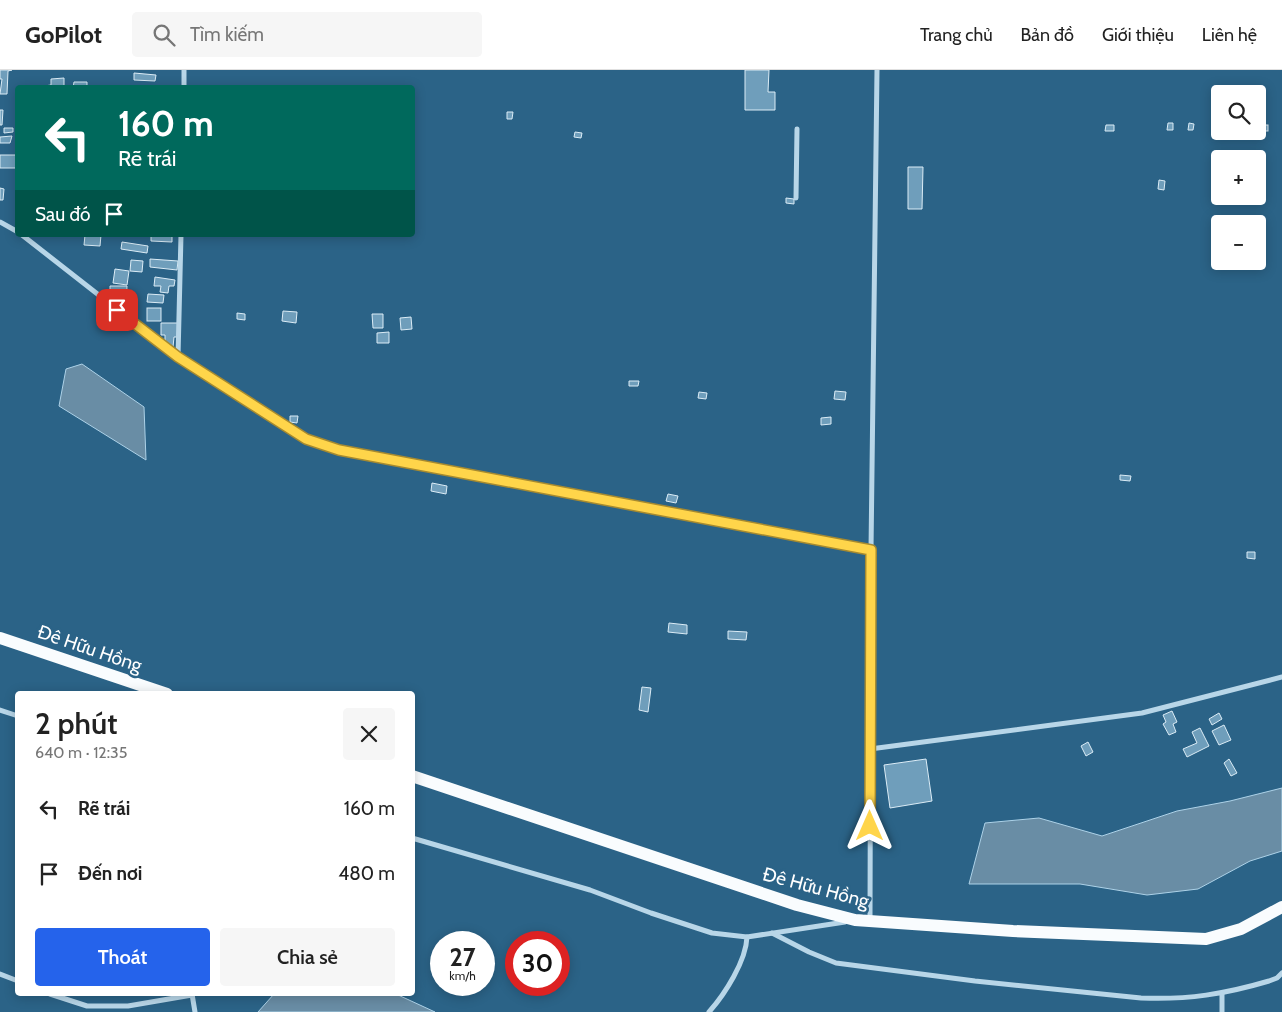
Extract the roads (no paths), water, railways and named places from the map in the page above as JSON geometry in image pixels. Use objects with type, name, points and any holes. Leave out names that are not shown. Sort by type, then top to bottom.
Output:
[{"type":"main road","name":"Đê Hữu Hồng","points":[[0,638],[158,691]]},
{"type":"main road","name":"Đê Hữu Hồng","points":[[415,777],[788,902],[855,920],[1013,931],[1206,940],[1241,929],[1282,907]]},
{"type":"street","points":[[184,70],[184,85]]},
{"type":"street","points":[[870,921],[871,550],[877,70]]},
{"type":"street","points":[[796,198],[797,129]]},
{"type":"street","points":[[0,222],[15,230]]},
{"type":"street","points":[[25,237],[178,357],[306,439],[339,450],[871,550]]},
{"type":"street","points":[[178,357],[181,237]]},
{"type":"street","points":[[870,749],[1142,713],[1282,677]]},
{"type":"street","points":[[0,710],[15,715]]},
{"type":"street","points":[[415,839],[590,890],[712,933],[747,937],[855,920]]},
{"type":"street","points":[[772,933],[836,963],[975,981],[1142,998],[1175,999],[1222,993],[1269,981],[1277,978],[1282,973]]},
{"type":"street","points":[[709,1012],[717,1003],[737,970],[747,946],[747,937]]},
{"type":"street","points":[[0,974],[15,980]]},
{"type":"street","points":[[1222,993],[1222,1012]]},
{"type":"street","points":[[56,996],[87,1006],[128,1006],[186,996]]},
{"type":"street","points":[[192,996],[195,1012]]},
{"type":"water","points":[[82,364],[144,407],[146,460],[59,406],[66,369]]},
{"type":"water","points":[[1282,788],[1282,851],[1250,861],[1198,889],[1147,895],[1080,884],[969,884],[985,823],[1039,818],[1102,836],[1177,811],[1230,801]]},
{"type":"water","points":[[272,996],[400,996],[435,1012],[258,1012]]}]
